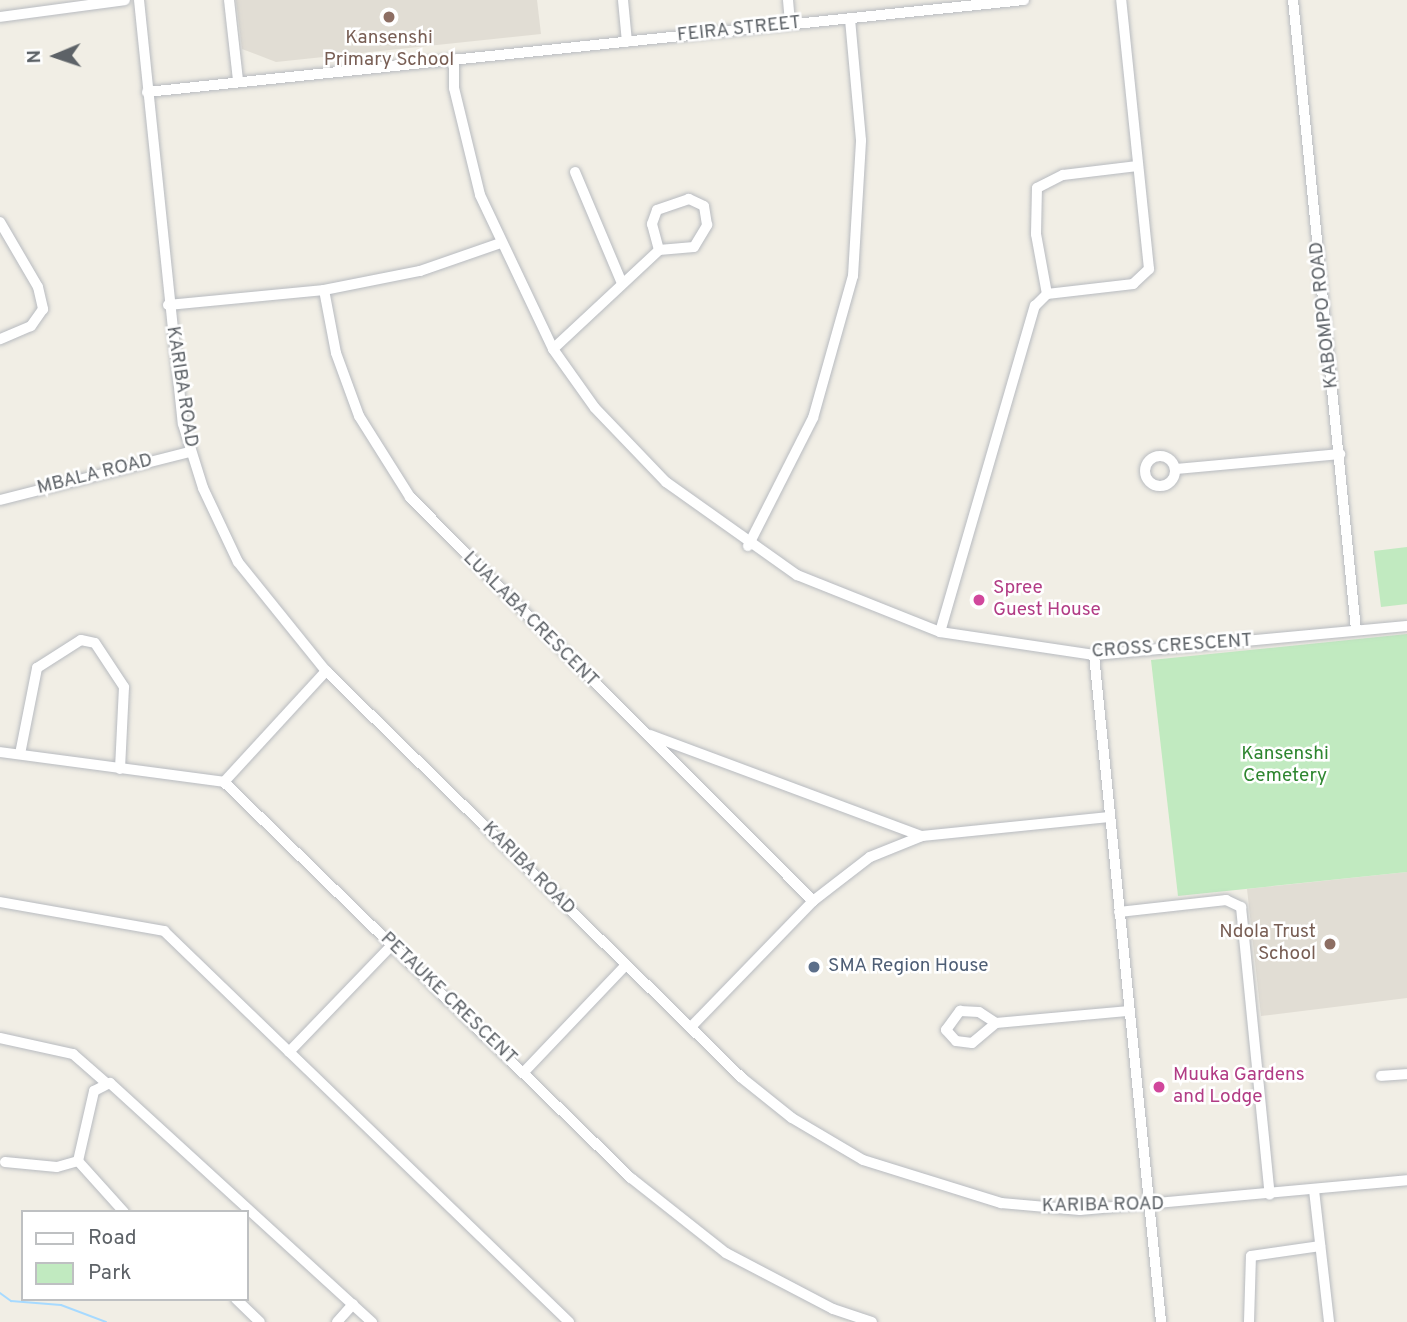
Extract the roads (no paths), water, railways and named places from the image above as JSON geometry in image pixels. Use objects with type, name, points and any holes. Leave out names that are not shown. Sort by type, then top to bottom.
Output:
[{"type":"street","points":[[0,17],[125,0]]},
{"type":"street","name":"KARIBA ROAD","points":[[139,0],[168,305],[190,452],[238,562],[326,671],[691,1027],[792,1118],[845,1151],[910,1179],[1035,1208],[1149,1206],[1407,1181]]},
{"type":"street","points":[[229,0],[239,80]]},
{"type":"street","points":[[623,0],[627,42]]},
{"type":"street","points":[[788,0],[790,23]]},
{"type":"street","name":"FEIRA STREET","points":[[147,92],[239,80],[850,18],[959,3],[1024,0]]},
{"type":"street","points":[[1047,294],[1111,289],[1144,278],[1149,255],[1137,166],[1121,0]]},
{"type":"street","name":"KABOMPO ROAD","points":[[1293,0],[1356,630]]},
{"type":"street","points":[[748,546],[813,418],[853,276],[861,140],[850,18]]},
{"type":"street","name":"CROSS CRESCENT","points":[[454,59],[465,141],[498,244],[553,349],[634,452],[748,546],[828,591],[940,632],[1094,655],[1407,625]]},
{"type":"street","points":[[940,632],[1027,323],[1047,294],[1036,234],[1037,188],[1063,175],[1137,166]]},
{"type":"street","points":[[575,172],[622,283]]},
{"type":"street","points":[[553,349],[659,250],[694,247],[707,225],[704,206],[690,200],[657,210],[652,224],[659,250]]},
{"type":"street","points":[[0,222],[38,287],[43,309],[31,326],[0,339]]},
{"type":"street","points":[[168,305],[324,290],[420,271],[498,244]]},
{"type":"street","name":"LUALABA CRESCENT","points":[[324,290],[346,384],[392,473],[431,522],[813,901]]},
{"type":"street","name":"MBALA ROAD","points":[[0,500],[190,452]]},
{"type":"street","points":[[1175,469],[1340,454]]},
{"type":"street","points":[[20,754],[37,668],[81,640],[95,643],[124,687],[120,769]]},
{"type":"street","points":[[1094,655],[1161,1322]]},
{"type":"street","points":[[0,752],[224,782],[326,671]]},
{"type":"street","points":[[641,731],[686,751],[922,836]]},
{"type":"street","points":[[675,765],[686,751]]},
{"type":"street","name":"PETAUKE CRESCENT","points":[[224,782],[631,1178],[704,1237],[833,1309],[872,1322]]},
{"type":"street","points":[[691,1027],[813,901],[859,863],[922,836],[1109,817]]},
{"type":"street","points":[[1119,912],[1226,900],[1241,907],[1270,1195]]},
{"type":"street","points":[[0,902],[160,929],[569,1322]]},
{"type":"street","points":[[289,1052],[392,945]]},
{"type":"street","points":[[523,1073],[626,965]]},
{"type":"street","points":[[996,1023],[1129,1011]]},
{"type":"street","points":[[0,1038],[73,1054],[372,1322]]},
{"type":"street","points":[[1381,1076],[1407,1074]]},
{"type":"street","points":[[78,1161],[94,1091],[105,1082]]},
{"type":"street","points":[[5,1162],[57,1167],[78,1161]]},
{"type":"street","points":[[78,1161],[122,1210]]},
{"type":"street","points":[[1314,1190],[1329,1322]]},
{"type":"street","points":[[1249,1322],[1251,1256],[1320,1246]]},
{"type":"street","points":[[238,1301],[260,1322]]},
{"type":"street","points":[[337,1322],[353,1304]]},
{"type":"street","points":[[828,1322],[833,1309]]},
{"type":"waterway","points":[[0,1293],[11,1301],[61,1305],[106,1322]]},
{"type":"place","name":"Kansenshi Primary School","points":[[389,17]]},
{"type":"place","name":"Spree Guest House","points":[[979,600]]},
{"type":"place","name":"Ndola Trust School","points":[[1330,944]]},
{"type":"place","name":"SMA Region House","points":[[814,967]]},
{"type":"place","name":"Muuka Gardens and Lodge","points":[[1159,1087]]},
{"type":"park label","name":"Kansenshi Cemetery","points":[[1285,766]]}]
